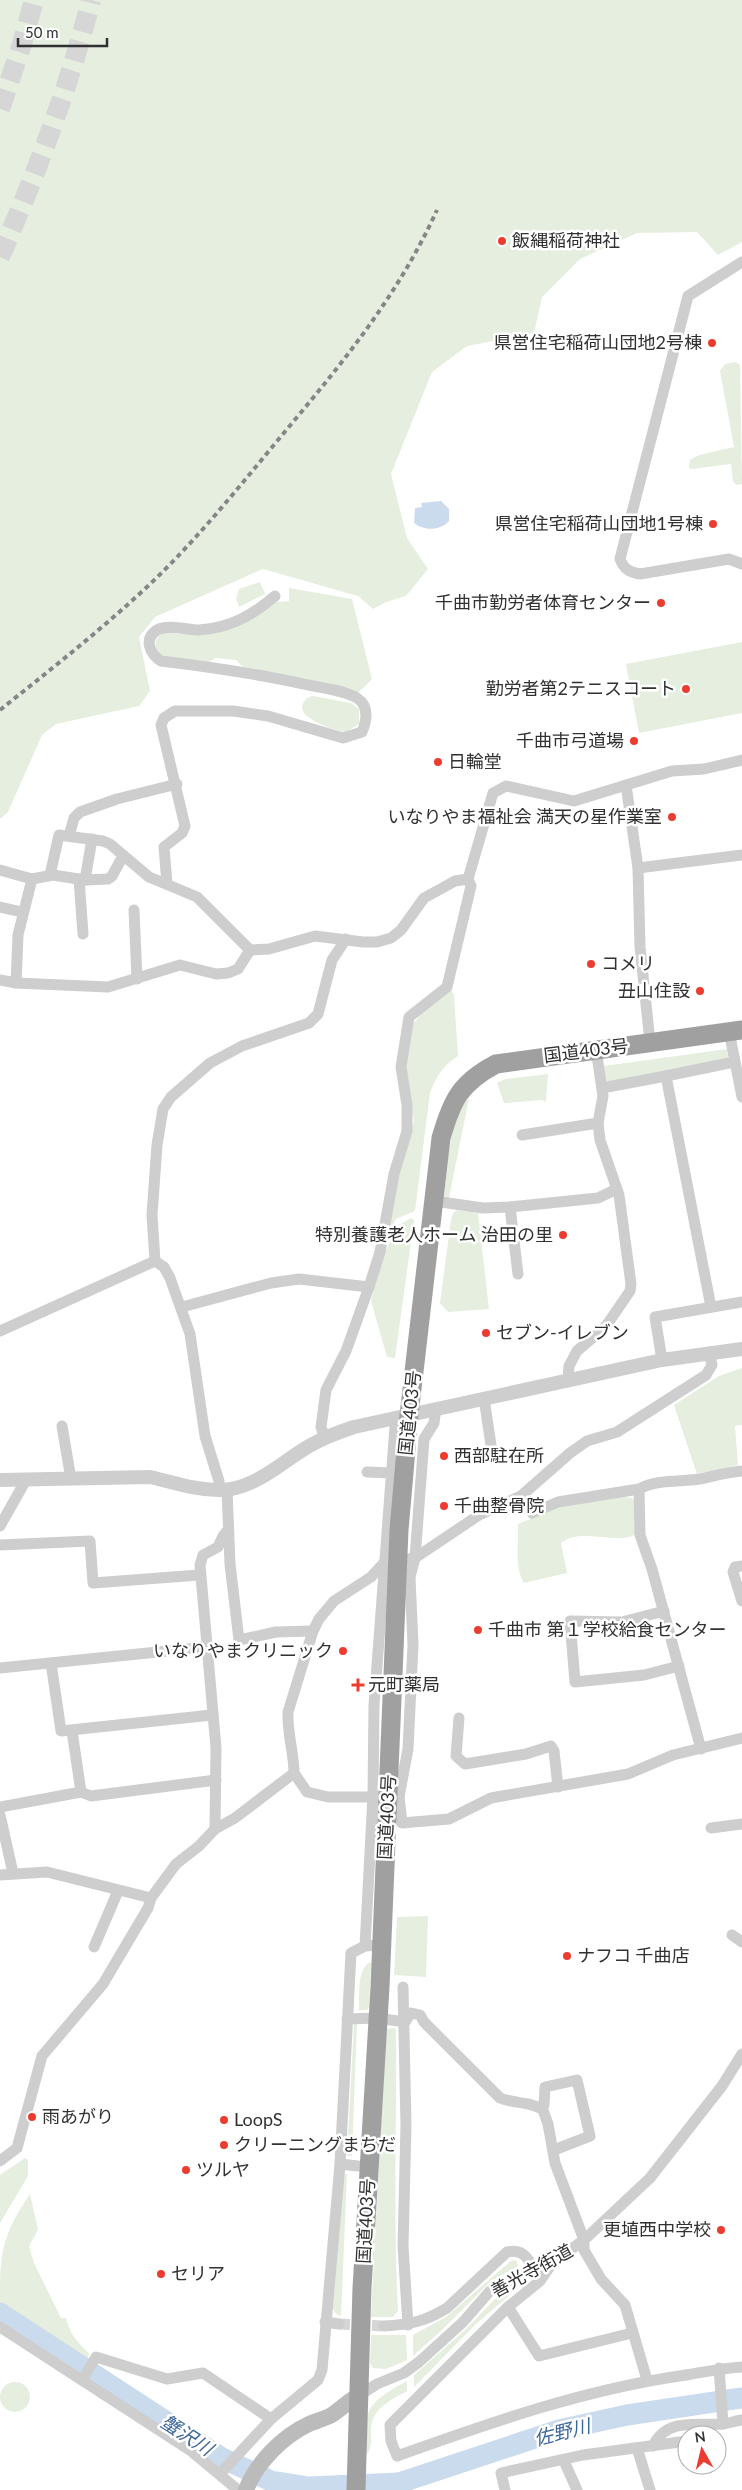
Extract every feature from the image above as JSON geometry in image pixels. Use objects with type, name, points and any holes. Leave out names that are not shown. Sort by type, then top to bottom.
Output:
[{"type":"highway","name":"国道403号","points":[[353,2398],[377,2026],[373,1945],[387,1796],[399,1561],[402,1421],[434,1201],[441,1138],[450,1108],[460,1090],[471,1079],[496,1064],[735,1031]]},
{"type":"highway","name":"国道403号","points":[[353,2398],[349,2165],[377,2026]]},
{"type":"highway","points":[[344,2490],[351,2457],[353,2398]]},
{"type":"highway","points":[[351,2457],[356,2490]]},
{"type":"main road","points":[[244,2488],[261,2464],[285,2439],[307,2424],[332,2415],[353,2398]]},
{"type":"street","points":[[742,262],[688,296],[620,559],[623,567],[629,572],[640,574],[729,559],[742,564]]},
{"type":"street","points":[[167,884],[164,847],[182,833],[185,826],[177,784],[161,725],[164,718],[175,711],[233,711],[268,716],[343,738],[362,732],[366,715],[364,705],[356,698],[338,692],[242,671],[161,661],[153,656],[150,650],[149,643],[158,630],[167,628],[198,630],[226,626],[256,612],[275,596]]},
{"type":"street","points":[[324,1438],[321,1427],[326,1390],[346,1351],[380,1252],[394,1174],[407,1131],[407,1105],[401,1067],[409,1017],[447,987],[471,886],[468,879],[493,793],[498,788],[506,786],[574,801],[672,771],[704,769],[742,760]]},
{"type":"street","points":[[69,836],[74,818],[80,812],[117,799],[177,784]]},
{"type":"street","points":[[626,785],[638,868],[640,947],[650,1042]]},
{"type":"street","points":[[50,875],[59,835],[92,839],[110,844],[149,877],[197,897],[250,950],[268,949],[315,936],[377,942],[391,938],[401,930],[424,898],[455,881],[468,879]]},
{"type":"street","points":[[83,934],[82,879],[92,839]]},
{"type":"street","points":[[638,868],[742,854]]},
{"type":"street","points":[[0,870],[32,879],[50,875],[82,879],[108,879],[112,876],[123,856]]},
{"type":"street","points":[[16,983],[18,935],[22,912],[32,879]]},
{"type":"street","points":[[0,907],[22,912]]},
{"type":"street","points":[[134,910],[137,979]]},
{"type":"street","points":[[155,1261],[152,1216],[157,1145],[163,1109],[171,1098],[210,1063],[242,1046],[309,1023],[318,1014],[332,960],[346,939]]},
{"type":"street","points":[[0,980],[16,983],[108,987],[180,964],[216,974],[228,973],[238,969],[250,950]]},
{"type":"street","points":[[735,1031],[734,1062],[742,1097]]},
{"type":"street","points":[[568,1379],[569,1366],[577,1351],[606,1326],[630,1291],[617,1189],[600,1140],[598,1123],[603,1096],[596,1049]]},
{"type":"street","points":[[602,1088],[734,1062]]},
{"type":"street","points":[[666,1076],[711,1307]]},
{"type":"street","points":[[522,1136],[598,1123]]},
{"type":"street","points":[[434,1201],[483,1208],[510,1207],[598,1198],[617,1189]]},
{"type":"street","points":[[510,1207],[518,1274]]},
{"type":"street","points":[[155,1261],[164,1267],[182,1307],[190,1334],[205,1436],[223,1490],[233,1602],[239,1640],[276,1632],[313,1631]]},
{"type":"street","points":[[0,1330],[155,1261]]},
{"type":"street","points":[[182,1307],[271,1283],[299,1279],[369,1287]]},
{"type":"street","points":[[662,1360],[655,1317],[742,1302]]},
{"type":"street","points":[[0,1480],[150,1477],[169,1480],[184,1486],[223,1490],[260,1478],[324,1438],[354,1427],[402,1421],[436,1408],[662,1360],[709,1352],[742,1349]]},
{"type":"street","points":[[709,1352],[712,1365],[706,1375],[617,1432],[587,1442],[521,1496],[480,1515],[371,1577],[334,1601],[319,1619],[313,1631],[288,1712],[287,1723],[294,1758],[294,1774],[307,1792],[328,1797],[387,1796],[402,1823],[449,1819],[491,1798],[628,1774],[659,1760],[742,1738]]},
{"type":"street","points":[[484,1398],[493,1459]]},
{"type":"street","points":[[399,1561],[424,1439],[434,1423],[436,1408]]},
{"type":"street","points":[[399,1561],[391,1473],[402,1421]]},
{"type":"street","points":[[62,1426],[71,1479]]},
{"type":"street","points":[[521,1496],[532,1513],[558,1502],[639,1489],[648,1484],[677,1479],[698,1479],[742,1470]]},
{"type":"street","points":[[367,1472],[391,1473]]},
{"type":"street","points":[[0,1526],[26,1480]]},
{"type":"street","points":[[639,1489],[640,1536],[664,1612],[701,1749]]},
{"type":"street","points":[[215,1829],[216,1780],[200,1560],[203,1555],[218,1547],[228,1530]]},
{"type":"street","points":[[0,1545],[90,1541],[93,1583],[200,1575]]},
{"type":"street","points":[[742,1566],[736,1567],[733,1572],[742,1601]]},
{"type":"street","points":[[664,1612],[622,1622],[570,1621],[575,1682],[644,1674],[679,1666]]},
{"type":"street","points":[[0,1668],[207,1647]]},
{"type":"street","points":[[51,1663],[61,1731],[212,1715]]},
{"type":"street","points":[[459,1718],[456,1756],[465,1764],[526,1754],[551,1746],[554,1751],[558,1787]]},
{"type":"street","points":[[72,1731],[81,1792]]},
{"type":"street","points":[[0,2161],[17,2148],[39,2061],[103,1984],[148,1908],[151,1898],[176,1864],[200,1846],[215,1829],[235,1818],[294,1774]]},
{"type":"street","points":[[0,1807],[81,1792],[91,1796],[216,1780]]},
{"type":"street","points":[[0,1815],[13,1873]]},
{"type":"street","points":[[711,1828],[742,1824]]},
{"type":"street","points":[[0,1875],[47,1872],[151,1898]]},
{"type":"street","points":[[94,1947],[118,1890]]},
{"type":"street","points":[[222,2472],[271,2419],[318,2380],[322,2370],[325,2322],[349,2165],[347,2019],[351,1953],[373,1945]]},
{"type":"street","points":[[403,1987],[406,2125],[403,2246],[408,2325]]},
{"type":"street","points":[[347,2019],[377,2026],[405,2022],[411,2013],[420,2015],[424,2022],[500,2098],[509,2102],[529,2103],[541,2108],[548,2124],[555,2163],[584,2240],[584,2250],[601,2279],[625,2305],[647,2380]]},
{"type":"street","name":"善光寺街道","points":[[353,2398],[411,2367],[463,2322],[490,2291],[534,2268],[553,2262],[584,2240],[650,2178],[722,2086],[742,2054]]},
{"type":"street","points":[[541,2108],[544,2105],[546,2087],[577,2080],[590,2136],[554,2150]]},
{"type":"street","points":[[384,2326],[408,2325],[422,2321],[447,2308],[507,2252],[517,2250],[522,2252],[534,2268]]},
{"type":"street","points":[[553,2262],[540,2281],[508,2307],[390,2425],[392,2441],[398,2456],[576,2396],[647,2380],[719,2368],[742,2367]]},
{"type":"street","points":[[508,2307],[539,2356],[632,2332]]},
{"type":"street","points":[[325,2322],[339,2324]]},
{"type":"street","points":[[0,2327],[84,2378],[244,2488]]},
{"type":"street","points":[[84,2378],[96,2357],[167,2379],[203,2373],[271,2419]]},
{"type":"street","points":[[719,2368],[724,2424]]},
{"type":"street","points":[[654,2446],[657,2439],[671,2427],[686,2424],[724,2424],[742,2420]]},
{"type":"street","points":[[505,2490],[501,2473],[522,2467],[564,2461],[583,2455],[677,2443]]},
{"type":"street","points":[[637,2448],[650,2490]]},
{"type":"street","points":[[564,2461],[577,2490]]},
{"type":"green space","points":[[0,0],[742,0],[742,242],[718,255],[697,232],[637,233],[580,259],[542,297],[534,333],[467,346],[432,372],[391,474],[407,538],[428,569],[406,596],[386,602],[373,609],[358,596],[263,569],[155,617],[139,637],[150,691],[139,706],[56,724],[42,735],[8,812],[0,819]]},
{"type":"green space","points":[[736,362],[740,365],[742,484],[737,485],[733,482],[731,464],[691,469],[689,467],[690,460],[699,455],[734,447],[720,371],[725,364]]},
{"type":"green space","points":[[260,582],[265,594],[239,607],[236,599],[239,589]]},
{"type":"green space","points":[[289,588],[352,599],[372,679],[358,693],[243,667],[236,660],[216,658],[207,663],[159,655],[156,643],[157,638],[162,633],[202,634],[276,602],[289,601]]},
{"type":"green space","name":"勤労者第2テニスコート","points":[[742,642],[742,713],[639,733],[626,664]]},
{"type":"green space","points":[[313,696],[351,703],[359,709],[359,724],[346,732],[327,727],[312,720],[303,711],[302,706],[306,699]]},
{"type":"green space","points":[[451,990],[454,995],[458,1056],[441,1072],[430,1093],[415,1211],[396,1219],[385,1242],[404,1151],[414,1121],[406,1068],[413,1024],[421,1014]]},
{"type":"green space","points":[[727,1049],[728,1057],[726,1060],[609,1082],[606,1080],[604,1066]]},
{"type":"green space","points":[[548,1074],[546,1102],[542,1100],[504,1103],[497,1083],[506,1079]]},
{"type":"green space","points":[[469,1098],[449,1198],[446,1198],[444,1196],[453,1130],[462,1107]]},
{"type":"green space","points":[[457,1210],[478,1213],[489,1309],[448,1312],[440,1303],[451,1220],[453,1213]]},
{"type":"green space","points":[[411,1218],[414,1220],[395,1358],[387,1357],[371,1301],[383,1256],[399,1225]]},
{"type":"green space","points":[[742,1368],[742,1425],[735,1426],[738,1465],[697,1474],[674,1405],[719,1376]]},
{"type":"green space","points":[[624,1496],[634,1499],[635,1535],[626,1538],[578,1536],[569,1538],[561,1543],[567,1573],[524,1583],[518,1562],[518,1524],[566,1504]]},
{"type":"green space","points":[[428,1916],[426,1977],[394,1975],[397,1917]]},
{"type":"green space","points":[[371,1962],[369,2007],[367,2010],[359,2010],[361,1976],[366,1965]]},
{"type":"green space","points":[[354,2024],[357,2024],[352,2156],[347,2156]]},
{"type":"green space","points":[[386,2029],[396,2029],[395,2205],[398,2311],[393,2317],[371,2317]]},
{"type":"green space","points":[[25,2158],[28,2160],[28,2176],[0,2223],[0,2175]]},
{"type":"green space","points":[[344,2174],[347,2174],[341,2316],[336,2314],[333,2309]]},
{"type":"green space","points":[[30,2194],[38,2230],[29,2246],[34,2263],[61,2318],[66,2318],[69,2329],[74,2337],[89,2353],[87,2363],[0,2306],[0,2273],[7,2235]]},
{"type":"green space","points":[[512,2260],[517,2261],[518,2266],[491,2281],[413,2356],[413,2335],[446,2317]]},
{"type":"green space","points":[[512,2287],[512,2293],[476,2324],[414,2387],[414,2375],[465,2330],[496,2298]]},
{"type":"green space","points":[[371,2335],[406,2335],[407,2360],[386,2369],[373,2368],[370,2363]]},
{"type":"green space","points":[[407,2381],[407,2391],[383,2406],[375,2415],[372,2422],[370,2447],[368,2453],[363,2455],[365,2427],[370,2409],[375,2402]]},
{"type":"green space","points":[[15,2382],[26,2386],[30,2397],[26,2408],[15,2412],[4,2408],[0,2397],[4,2386]]},
{"type":"water","points":[[441,501],[449,509],[449,521],[441,527],[432,529],[418,526],[414,523],[415,508],[422,507],[421,503]]},
{"type":"waterway","name":"蟹沢川","points":[[0,2313],[222,2458],[271,2481],[309,2487],[399,2483]]},
{"type":"waterway","name":"佐野川","points":[[389,2490],[399,2483],[559,2430],[627,2415],[742,2398]]},
{"type":"tunnel","points":[[0,109],[22,44],[34,0]]},
{"type":"tunnel","points":[[0,257],[51,130],[73,66],[91,0]]},
{"type":"tunnel","points":[[339,2324],[384,2326]]},
{"type":"railway","points":[[0,710],[75,650],[148,586],[205,527],[314,397],[353,347],[407,268],[437,210]]},
{"type":"place","name":"飯縄稲荷神社","points":[[502,241]]},
{"type":"place","name":"県営住宅稲荷山団地2号棟","points":[[712,343]]},
{"type":"place","name":"県営住宅稲荷山団地1号棟","points":[[713,524]]},
{"type":"place","name":"千曲市勤労者体育センター","points":[[661,603]]},
{"type":"place","name":"勤労者第2テニスコート","points":[[686,689]]},
{"type":"place","name":"千曲市弓道場","points":[[634,741]]},
{"type":"place","name":"日輪堂","points":[[438,762]]},
{"type":"place","name":"いなりやま福祉会 満天の星作業室","points":[[672,817]]},
{"type":"place","name":"コメリ","points":[[591,964]]},
{"type":"place","name":"丑山住設","points":[[700,991]]},
{"type":"place","name":"特別養護老人ホーム 治田の里","points":[[563,1235]]},
{"type":"place","name":"セブン-イレブン","points":[[486,1333]]},
{"type":"place","name":"西部駐在所","points":[[444,1456]]},
{"type":"place","name":"千曲整骨院","points":[[444,1506]]},
{"type":"place","name":"千曲市 第１学校給食センター","points":[[478,1630]]},
{"type":"place","name":"いなりやまクリニック","points":[[343,1651]]},
{"type":"place","name":"元町薬局","points":[[358,1685]]},
{"type":"place","name":"ナフコ 千曲店","points":[[567,1956]]},
{"type":"place","name":"雨あがり","points":[[32,2117]]},
{"type":"place","name":"LoopS","points":[[224,2120]]},
{"type":"place","name":"クリーニングまちだ","points":[[224,2145]]},
{"type":"place","name":"ツルヤ","points":[[186,2170]]},
{"type":"place","name":"更埴西中学校","points":[[721,2230]]},
{"type":"place","name":"セリア","points":[[161,2274]]}]
